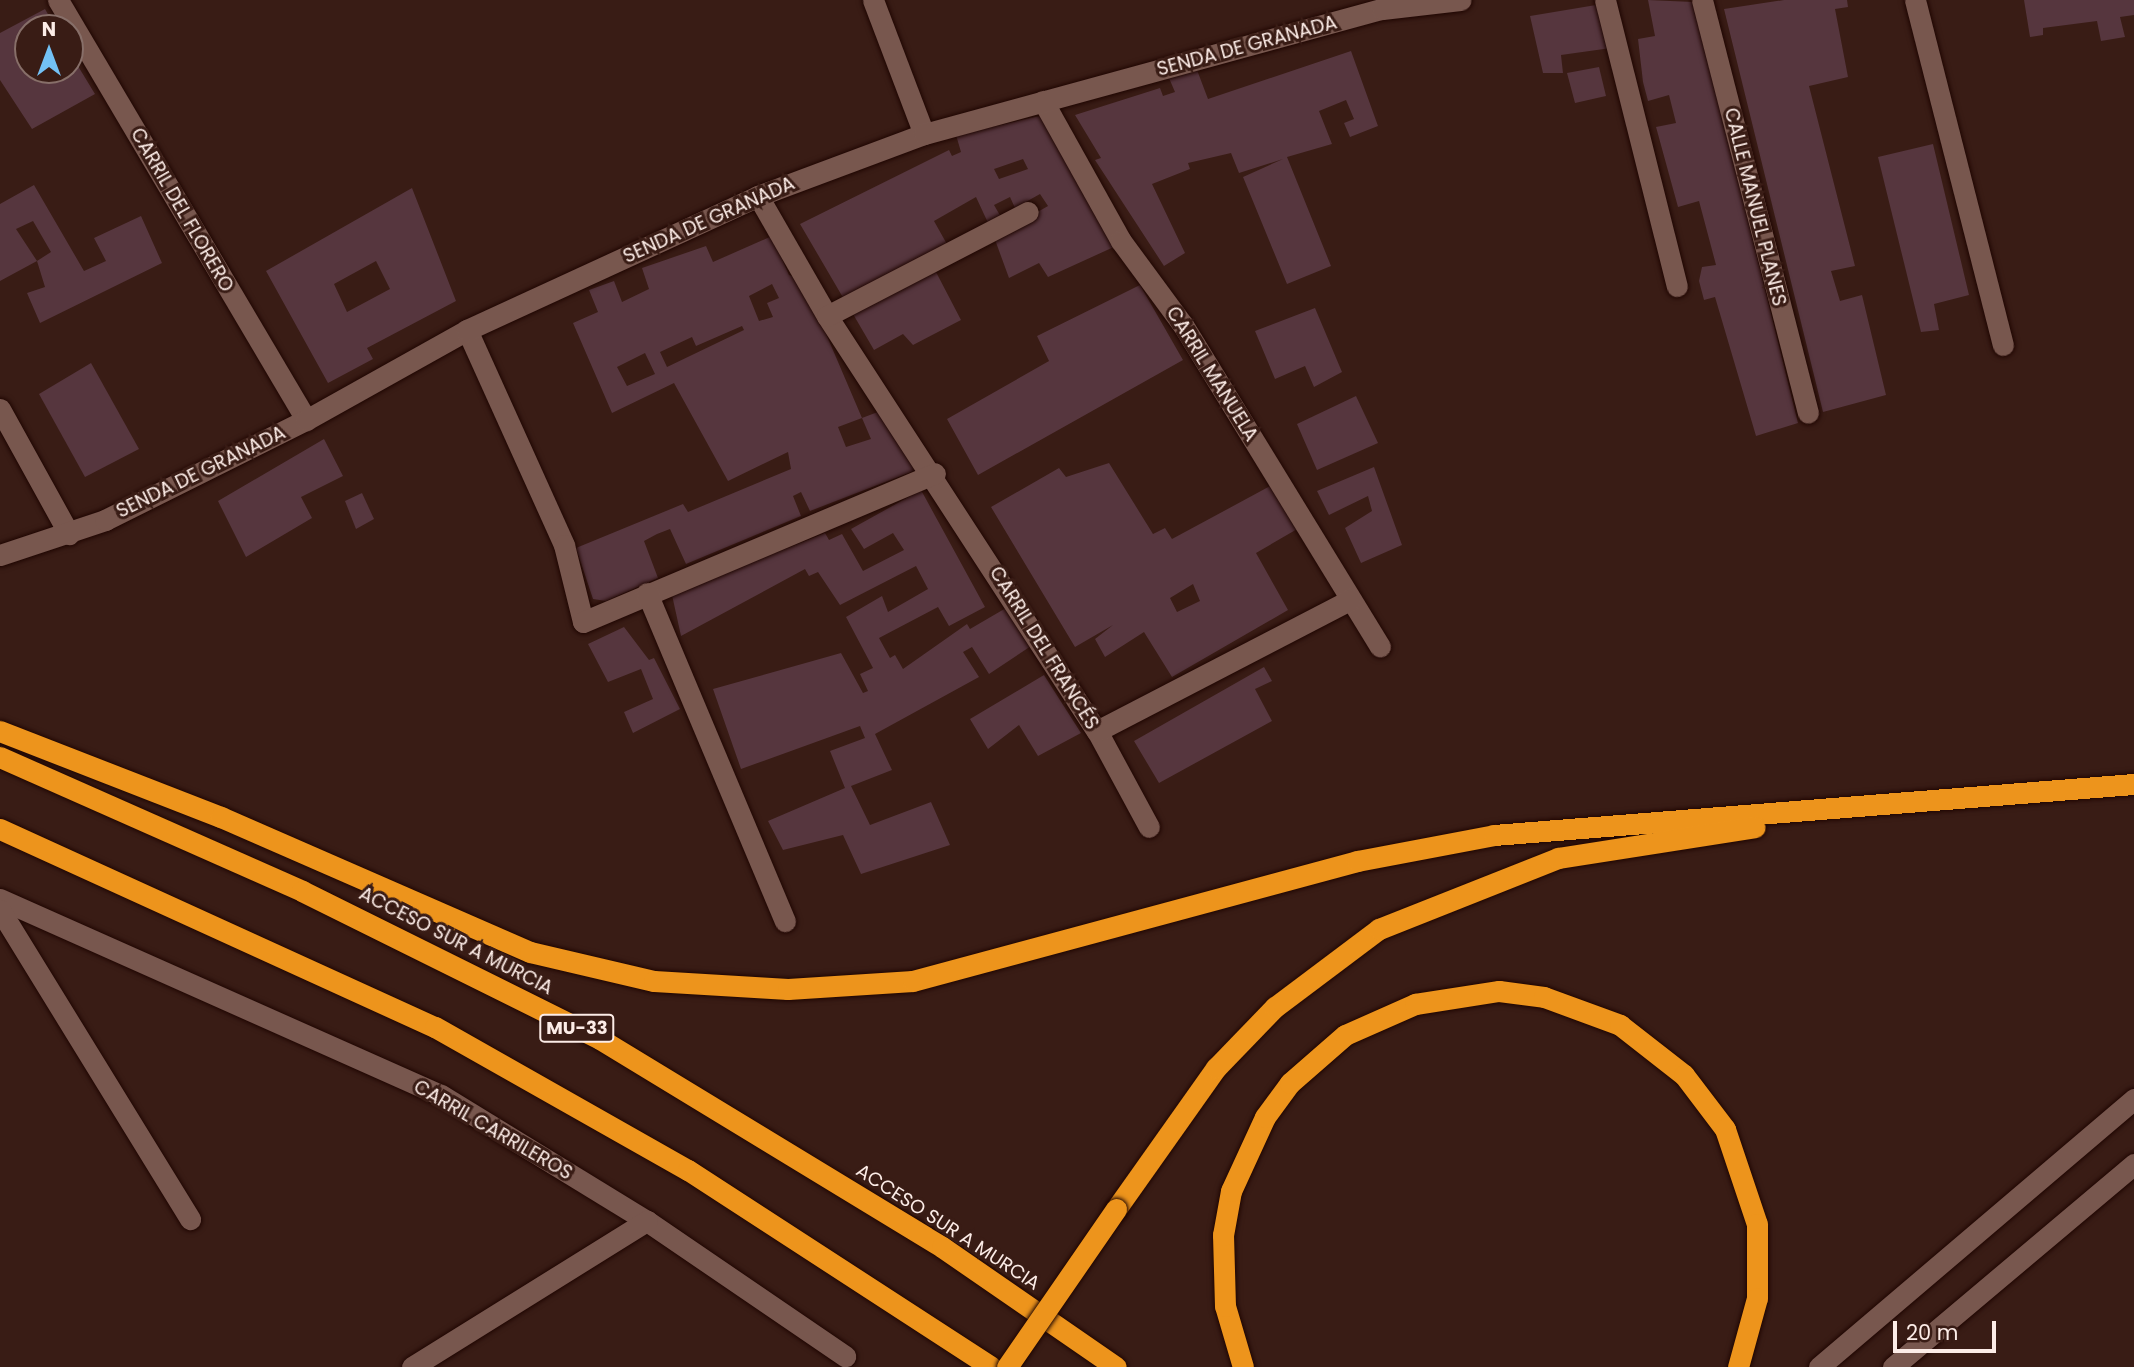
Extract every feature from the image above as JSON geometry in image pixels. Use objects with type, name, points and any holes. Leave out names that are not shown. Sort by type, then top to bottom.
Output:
[{"type":"highway","points":[[0,731],[221,817],[530,952],[642,978],[716,987],[854,988],[913,981],[1357,861],[1494,835],[1649,820],[1906,807]]},
{"type":"highway","name":"ACCESO SUR A MURCIA","points":[[0,757],[302,891],[600,1039],[942,1247],[1116,1367]]},
{"type":"highway","points":[[1007,1367],[1216,1068],[1275,1007],[1379,929],[1558,858],[1906,807],[2134,784]]},
{"type":"highway","points":[[0,829],[435,1027],[688,1170],[991,1367]]},
{"type":"highway","points":[[1243,1367],[1225,1306],[1223,1235],[1231,1191],[1265,1117],[1290,1083],[1345,1035],[1415,1004],[1499,991],[1544,997],[1620,1025],[1684,1075],[1724,1129],[1757,1224],[1757,1298],[1738,1367]]},
{"type":"street","name":"CARRIL DEL FLORERO","points":[[58,0],[306,420]]},
{"type":"street","points":[[873,0],[925,134]]},
{"type":"street","name":"SENDA DE GRANADA","points":[[0,555],[69,534],[306,420],[467,330],[758,196],[925,134],[1380,4],[1460,0]]},
{"type":"street","points":[[1605,0],[1677,286]]},
{"type":"street","name":"CALLE MANUEL PLANES","points":[[1702,0],[1808,413]]},
{"type":"street","points":[[1915,0],[2003,345]]},
{"type":"street","name":"CARRIL MANUELA","points":[[1043,102],[1121,241],[1183,324],[1380,647]]},
{"type":"street","name":"CARRIL DEL FRANCÉS","points":[[758,196],[827,316],[934,473],[1097,732],[1149,827]]},
{"type":"street","points":[[827,316],[1028,212]]},
{"type":"street","points":[[467,330],[564,545],[583,622],[934,473]]},
{"type":"street","points":[[0,409],[69,534]]},
{"type":"street","points":[[647,593],[785,920]]},
{"type":"street","points":[[1097,732],[1350,600]]},
{"type":"street","name":"CARRIL CARRILEROS","points":[[0,899],[441,1095],[647,1221],[845,1356]]},
{"type":"street","points":[[0,910],[190,1219]]},
{"type":"street","points":[[1819,1367],[2134,1099]]},
{"type":"street","points":[[1893,1367],[2134,1164]]},
{"type":"street","points":[[412,1367],[647,1221]]},
{"type":"building","points":[[1648,0],[1693,2],[1747,217],[1798,423],[1756,436],[1715,297],[1704,300],[1699,281],[1702,267],[1716,265],[1699,201],[1678,207],[1656,127],[1676,123],[1669,95],[1648,101],[1643,82],[1638,39],[1655,36]]},
{"type":"building","points":[[1784,0],[1847,0],[1848,7],[1835,9],[1848,77],[1809,86],[1855,266],[1831,271],[1840,301],[1862,295],[1886,395],[1823,412],[1724,9]]},
{"type":"building","points":[[2024,0],[2134,0],[2134,15],[2120,17],[2125,37],[2101,41],[2097,21],[2043,28],[2043,35],[2030,37]]},
{"type":"building","points":[[1602,4],[1611,48],[1561,55],[1563,73],[1543,73],[1530,16]]},
{"type":"building","points":[[45,9],[48,14],[36,14]]},
{"type":"building","points":[[14,26],[14,84],[84,84],[84,76],[95,94],[32,129],[0,80],[0,33]]},
{"type":"building","points":[[1351,51],[1378,126],[1350,137],[1344,123],[1354,119],[1346,100],[1319,111],[1332,144],[1287,157],[1331,266],[1287,284],[1243,177],[1283,159],[1239,173],[1231,153],[1188,163],[1190,169],[1152,184],[1185,253],[1164,266],[1095,160],[1101,158],[1075,115],[1160,88],[1163,96],[1175,92],[1169,78],[1197,70],[1208,99]]},
{"type":"building","points":[[1599,67],[1606,96],[1575,103],[1567,73]]},
{"type":"building","points":[[1044,115],[1116,246],[1048,277],[1039,263],[1009,278],[994,237],[1048,206],[1040,194],[1015,208],[1010,197],[994,205],[1001,217],[989,225],[976,197],[934,221],[948,246],[845,301],[800,224],[949,150],[952,156],[961,152],[956,135]],"holes":[[[1023,159],[1028,169],[999,179],[994,169]]]},
{"type":"building","points":[[1933,144],[1969,295],[1934,304],[1939,330],[1921,332],[1878,157]]},
{"type":"building","points":[[34,185],[84,271],[106,261],[94,238],[141,216],[162,263],[40,323],[27,293],[45,287],[37,261],[0,281],[0,204]],"holes":[[[33,221],[51,252],[37,261],[16,229]]]},
{"type":"building","points":[[412,188],[456,301],[367,348],[373,359],[328,383],[266,271]],"holes":[[[376,261],[390,289],[347,312],[334,284]]]},
{"type":"building","points":[[772,236],[789,275],[803,280],[862,418],[883,410],[919,469],[810,511],[801,492],[793,496],[801,516],[686,564],[670,529],[657,534],[644,541],[658,578],[606,601],[593,599],[576,548],[683,504],[688,512],[791,469],[788,452],[728,481],[674,383],[612,413],[573,323],[598,312],[589,290],[614,281],[622,302],[649,289],[642,268],[706,246],[713,262]],"holes":[[[772,284],[779,298],[767,303],[773,317],[759,321],[749,296]],[[742,326],[744,330],[667,367],[660,352],[692,337],[696,346]],[[645,353],[655,374],[627,386],[617,367]],[[862,418],[871,439],[846,447],[838,427]]]},
{"type":"building","points":[[936,272],[961,320],[913,345],[903,334],[874,350],[853,314]]},
{"type":"building","points":[[1140,285],[1183,360],[978,475],[947,419],[1049,361],[1037,336]]},
{"type":"building","points":[[1315,308],[1342,372],[1314,387],[1305,366],[1275,379],[1255,331]]},
{"type":"building","points":[[91,363],[139,449],[85,477],[39,394]]},
{"type":"building","points":[[1356,396],[1378,443],[1317,470],[1297,424]]},
{"type":"building","points":[[324,439],[343,476],[301,497],[312,518],[246,557],[218,501]]},
{"type":"building","points":[[1109,463],[1153,534],[1165,528],[1172,539],[1274,484],[1299,528],[1256,553],[1288,610],[1172,677],[1144,632],[1105,657],[1095,639],[1113,625],[1075,647],[991,507],[1059,468],[1066,477]],"holes":[[[1193,584],[1200,601],[1177,612],[1170,598]]]},
{"type":"building","points":[[1374,467],[1402,545],[1361,563],[1345,528],[1372,511],[1368,496],[1329,515],[1317,491]]},
{"type":"building","points":[[921,490],[985,607],[949,626],[938,607],[879,638],[890,658],[895,655],[903,669],[967,624],[970,629],[1006,608],[1031,646],[989,674],[972,647],[963,652],[979,677],[875,734],[892,770],[851,786],[870,825],[931,802],[950,845],[861,874],[843,835],[783,850],[768,821],[845,788],[830,751],[865,738],[860,726],[741,769],[713,689],[841,653],[863,693],[868,691],[860,674],[873,668],[846,617],[882,596],[888,612],[928,589],[916,566],[840,605],[818,572],[809,576],[805,569],[681,636],[672,595],[773,548],[775,553],[825,533],[829,540],[842,534],[863,571],[904,550],[893,533],[864,549],[851,529]]},
{"type":"building","points":[[362,493],[374,519],[356,529],[345,501]]},
{"type":"building","points":[[624,627],[649,660],[654,658],[680,709],[633,733],[624,712],[653,699],[641,669],[608,682],[588,644]]},
{"type":"building","points":[[1264,667],[1272,681],[1255,689],[1272,721],[1159,783],[1134,741]]},
{"type":"building","points":[[1044,675],[1081,733],[1038,756],[1019,725],[988,749],[970,719]]}]
